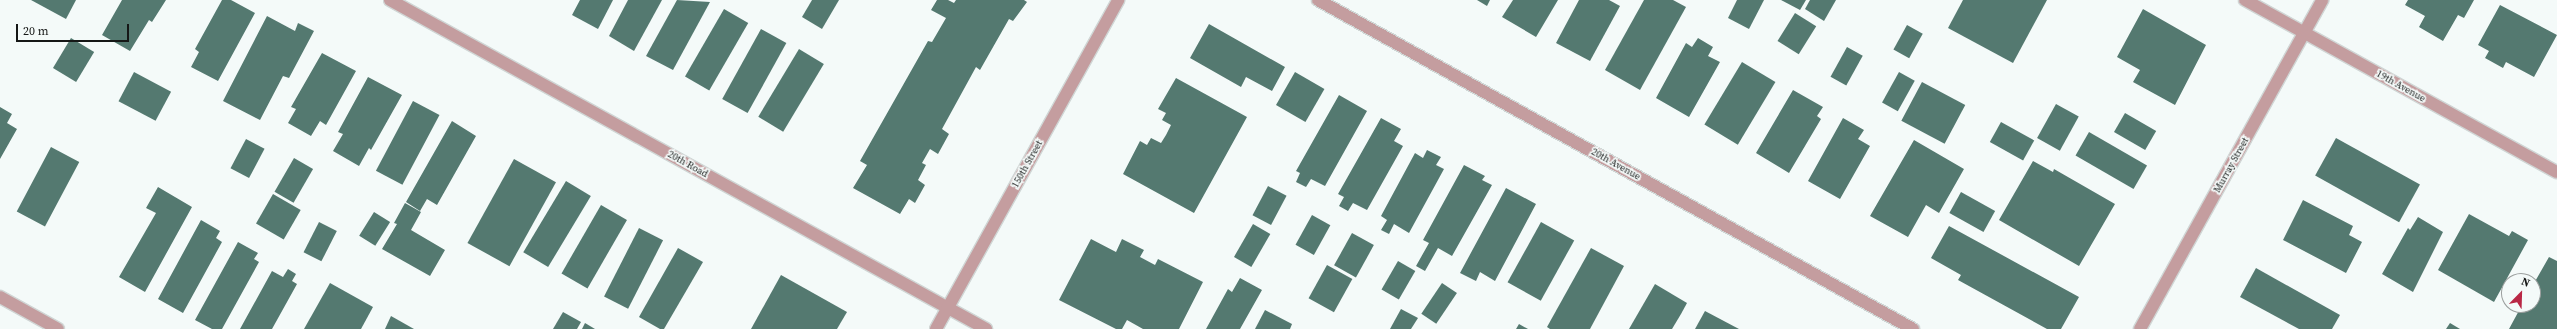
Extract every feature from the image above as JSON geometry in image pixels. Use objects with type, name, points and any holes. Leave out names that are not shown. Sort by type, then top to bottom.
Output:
[{"type":"street","name":"20th Road","points":[[390,0],[986,329]]},
{"type":"street","name":"150th Street","points":[[936,329],[1118,0]]},
{"type":"street","name":"20th Avenue","points":[[1318,0],[1913,329]]},
{"type":"street","name":"19th Avenue","points":[[2245,0],[2557,172]]},
{"type":"street","name":"Murray Street","points":[[2140,329],[2322,0]]},
{"type":"street","points":[[0,297],[58,329]]},
{"type":"building","points":[[31,0],[76,0],[66,19]]},
{"type":"building","points":[[122,0],[166,0],[152,22],[149,20],[130,51],[102,35]]},
{"type":"building","points":[[222,0],[231,0],[255,13],[218,81],[191,67],[199,52],[195,49]]},
{"type":"building","points":[[580,0],[613,0],[598,29],[572,15]]},
{"type":"building","points":[[628,0],[662,0],[634,51],[609,36]]},
{"type":"building","points":[[677,0],[710,2],[673,70],[646,56]]},
{"type":"building","points":[[812,0],[839,0],[822,29],[802,17]]},
{"type":"building","points":[[937,0],[948,0],[954,3],[956,0],[1024,0],[1027,2],[1013,21],[1009,19],[980,70],[976,67],[942,129],[949,134],[938,154],[930,149],[922,163],[926,165],[918,180],[925,185],[915,203],[909,199],[900,214],[853,188],[867,165],[860,161],[928,41],[932,42],[946,18],[931,10]]},
{"type":"building","points":[[1477,0],[1490,0],[1487,6]]},
{"type":"building","points":[[1513,0],[1558,0],[1536,37],[1502,17]]},
{"type":"building","points":[[1579,0],[1609,0],[1620,6],[1590,61],[1556,43]]},
{"type":"building","points":[[1644,0],[1673,0],[1686,7],[1640,90],[1605,70]]},
{"type":"building","points":[[1737,0],[1764,0],[1749,29],[1728,18]]},
{"type":"building","points":[[1781,0],[1806,0],[1800,10]]},
{"type":"building","points":[[1810,0],[1836,0],[1824,21],[1805,9]]},
{"type":"building","points":[[1963,0],[2047,0],[2013,63],[1948,28]]},
{"type":"building","points":[[2408,0],[2474,0],[2464,18],[2458,15],[2443,41],[2419,27],[2425,16],[2405,5]]},
{"type":"building","points":[[2500,5],[2557,35],[2534,77],[2506,62],[2503,68],[2485,58],[2489,51],[2478,45]]},
{"type":"building","points":[[724,9],[748,23],[709,91],[685,77]]},
{"type":"building","points":[[2143,9],[2206,45],[2175,105],[2133,82],[2140,70],[2117,57]]},
{"type":"building","points":[[1795,13],[1816,26],[1799,54],[1778,41]]},
{"type":"building","points":[[267,16],[295,31],[298,23],[314,31],[289,78],[283,76],[260,120],[223,101]]},
{"type":"building","points":[[1209,24],[1285,67],[1272,91],[1246,77],[1241,87],[1190,58]]},
{"type":"building","points":[[1907,25],[1923,34],[1909,58],[1893,49]]},
{"type":"building","points":[[761,29],[786,43],[748,113],[722,99]]},
{"type":"building","points":[[71,38],[94,52],[76,82],[53,68]]},
{"type":"building","points":[[1698,38],[1713,47],[1708,56],[1720,62],[1689,117],[1656,98],[1686,43],[1692,47]]},
{"type":"building","points":[[1847,47],[1863,56],[1846,85],[1831,77]]},
{"type":"building","points":[[799,49],[824,64],[783,132],[758,117]]},
{"type":"building","points":[[322,53],[356,71],[326,125],[320,121],[311,136],[288,123],[296,109],[291,107]]},
{"type":"building","points":[[1742,62],[1775,82],[1738,145],[1704,125]]},
{"type":"building","points":[[134,72],[171,92],[156,121],[119,101]]},
{"type":"building","points":[[1295,72],[1324,89],[1305,122],[1276,105]]},
{"type":"building","points":[[1899,72],[1915,81],[1898,111],[1882,103]]},
{"type":"building","points":[[368,77],[402,95],[371,150],[369,148],[359,166],[333,151],[343,134],[338,132]]},
{"type":"building","points":[[1176,78],[1247,117],[1194,213],[1123,174],[1140,141],[1147,145],[1151,138],[1161,143],[1166,135],[1171,125],[1162,120],[1166,113],[1158,109]]},
{"type":"building","points":[[1922,82],[1965,105],[1945,144],[1901,121]]},
{"type":"building","points":[[1793,90],[1823,107],[1817,116],[1821,119],[1789,173],[1756,153]]},
{"type":"building","points":[[1339,95],[1367,111],[1325,186],[1311,179],[1306,187],[1296,182],[1300,173],[1296,171]]},
{"type":"building","points":[[413,101],[439,115],[402,185],[376,171]]},
{"type":"building","points":[[2056,104],[2079,117],[2060,151],[2037,138]]},
{"type":"building","points":[[0,107],[12,114],[7,123],[17,129],[0,159]]},
{"type":"building","points":[[2125,113],[2156,131],[2145,150],[2114,132]]},
{"type":"building","points":[[1381,118],[1401,129],[1394,141],[1403,146],[1367,210],[1353,203],[1348,211],[1339,206],[1344,197],[1338,194]]},
{"type":"building","points":[[1843,118],[1864,130],[1858,139],[1870,146],[1840,199],[1808,181]]},
{"type":"building","points":[[452,121],[476,136],[437,205],[427,199],[420,211],[406,202]]},
{"type":"building","points":[[2001,122],[2034,140],[2023,161],[1990,142]]},
{"type":"building","points":[[2089,132],[2147,166],[2134,189],[2076,155]]},
{"type":"building","points":[[2336,138],[2420,185],[2399,222],[2315,176]]},
{"type":"building","points":[[246,139],[265,149],[249,178],[231,168]]},
{"type":"building","points":[[1914,140],[1964,169],[1939,213],[1926,205],[1908,237],[1870,216]]},
{"type":"building","points":[[51,147],[79,162],[45,226],[17,211]]},
{"type":"building","points":[[1427,150],[1441,157],[1436,165],[1444,169],[1409,233],[1394,224],[1389,234],[1381,230],[1387,220],[1381,216],[1415,153],[1423,158]]},
{"type":"building","points":[[294,158],[313,169],[294,203],[274,192]]},
{"type":"building","points":[[514,159],[556,182],[509,266],[467,243]]},
{"type":"building","points":[[2033,161],[2053,172],[2054,169],[2115,204],[2079,266],[1999,220]]},
{"type":"building","points":[[1464,165],[1485,176],[1482,180],[1492,185],[1452,256],[1438,248],[1425,271],[1416,266],[1429,243],[1423,240]]},
{"type":"building","points":[[566,181],[591,196],[548,267],[523,252]]},
{"type":"building","points":[[1268,186],[1287,196],[1271,225],[1253,215]]},
{"type":"building","points":[[158,187],[192,207],[145,292],[119,277],[156,213],[146,208]]},
{"type":"building","points":[[1506,188],[1536,204],[1495,281],[1480,272],[1476,281],[1460,273]]},
{"type":"building","points":[[1961,192],[1995,211],[1983,232],[1949,213]]},
{"type":"building","points":[[273,194],[301,210],[284,239],[256,223]]},
{"type":"building","points":[[2303,200],[2353,226],[2349,235],[2362,242],[2346,273],[2283,240]]},
{"type":"building","points":[[405,203],[421,212],[411,230],[445,250],[430,276],[382,249],[397,224],[394,223]]},
{"type":"building","points":[[601,205],[627,220],[587,288],[562,273]]},
{"type":"building","points":[[374,212],[390,222],[375,246],[359,236]]},
{"type":"building","points":[[2469,214],[2509,236],[2512,231],[2528,240],[2510,273],[2501,273],[2501,289],[2494,302],[2438,270]]},
{"type":"building","points":[[1312,215],[1330,225],[1314,255],[1296,245]]},
{"type":"building","points":[[2418,217],[2443,232],[2413,292],[2382,274],[2408,228],[2410,230]]},
{"type":"building","points":[[201,220],[220,231],[216,238],[222,242],[183,313],[158,299]]},
{"type":"building","points":[[319,222],[337,231],[321,261],[304,252]]},
{"type":"building","points":[[1541,222],[1574,240],[1541,301],[1508,282]]},
{"type":"building","points":[[1253,224],[1270,234],[1251,267],[1234,257]]},
{"type":"building","points":[[1949,226],[2079,297],[2061,329],[2047,329],[1958,280],[1961,275],[1931,258]]},
{"type":"building","points":[[639,228],[663,240],[628,309],[604,297]]},
{"type":"building","points":[[1352,233],[1374,245],[1356,277],[1334,265]]},
{"type":"building","points":[[1091,239],[1116,252],[1122,239],[1144,250],[1140,257],[1155,265],[1158,259],[1203,282],[1179,329],[1143,329],[1127,320],[1122,329],[1116,329],[1059,300]]},
{"type":"building","points":[[238,242],[258,253],[254,259],[259,262],[222,329],[212,329],[195,320]]},
{"type":"building","points":[[678,248],[703,262],[664,329],[660,329],[639,317]]},
{"type":"building","points":[[1591,248],[1624,266],[1590,329],[1550,329],[1547,327]]},
{"type":"building","points":[[2549,257],[2557,261],[2557,329],[2509,329],[2518,313],[2541,313],[2540,273]]},
{"type":"building","points":[[1398,261],[1415,271],[1399,300],[1382,290]]},
{"type":"building","points":[[1327,265],[1352,279],[1334,312],[1309,298]]},
{"type":"building","points":[[2256,268],[2340,315],[2332,329],[2299,329],[2240,297]]},
{"type":"building","points":[[288,269],[296,274],[292,281],[297,284],[272,329],[240,329],[272,271],[283,277]]},
{"type":"building","points":[[781,275],[847,312],[837,329],[751,329]]},
{"type":"building","points":[[1240,278],[1262,290],[1240,329],[1206,329],[1228,289],[1232,292]]},
{"type":"building","points":[[330,283],[373,307],[361,329],[304,329]]},
{"type":"building","points":[[1442,283],[1457,293],[1436,324],[1421,314]]},
{"type":"building","points":[[1655,284],[1687,303],[1681,314],[1672,329],[1629,329]]},
{"type":"building","points":[[1401,309],[1418,318],[1411,329],[1390,329]]},
{"type":"building","points":[[1265,310],[1292,324],[1290,329],[1255,329]]},
{"type":"building","points":[[1705,311],[1739,329],[1695,329]]},
{"type":"building","points":[[563,312],[581,322],[577,329],[553,329]]},
{"type":"building","points":[[391,316],[414,329],[385,329]]},
{"type":"building","points":[[585,323],[595,329],[582,329]]},
{"type":"building","points":[[2450,323],[2460,329],[2446,329]]},
{"type":"building","points":[[1519,324],[1528,329],[1516,329]]}]
